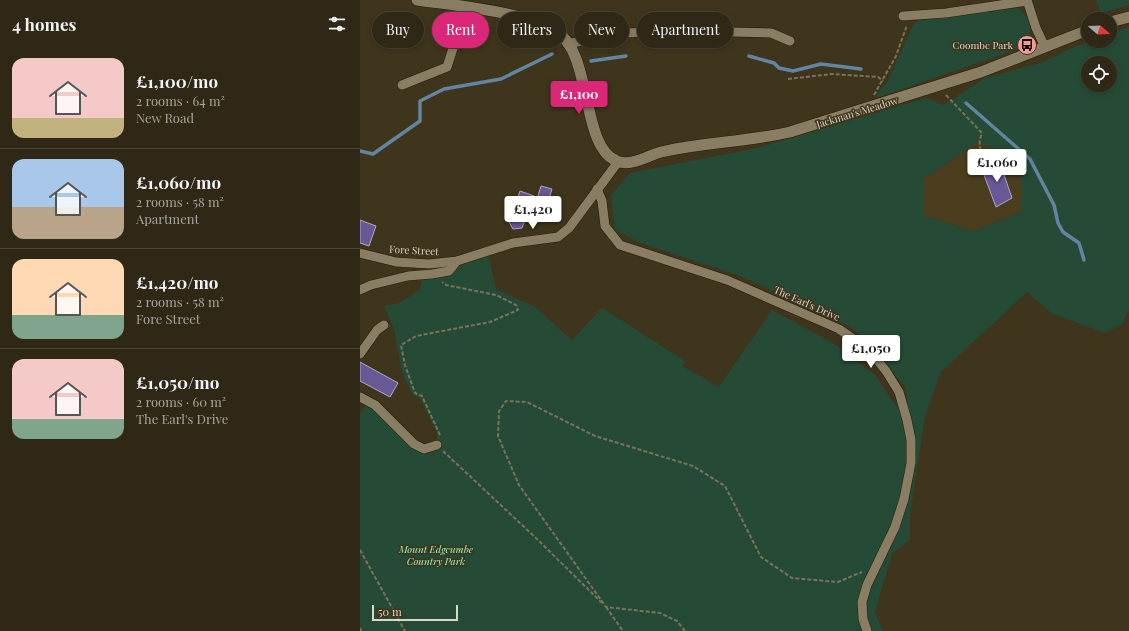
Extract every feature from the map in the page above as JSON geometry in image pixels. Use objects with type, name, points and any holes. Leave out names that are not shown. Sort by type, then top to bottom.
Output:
[{"type":"street","points":[[417,0],[527,20],[560,34],[574,56],[595,131],[603,150],[611,158],[618,162]]},
{"type":"street","points":[[906,15],[946,13],[1027,0],[1036,28],[1045,47]]},
{"type":"street","points":[[402,85],[447,67],[466,8]]},
{"type":"street","points":[[1117,20],[1129,17]]},
{"type":"street","points":[[567,44],[623,33],[688,31],[771,33],[790,41]]},
{"type":"street","name":"Jackman's Meadow","points":[[618,162],[624,163],[635,161],[660,152],[760,139],[790,132],[939,86],[1081,33]]},
{"type":"street","name":"Fore Street","points":[[360,253],[396,262],[429,264],[457,261],[513,242],[558,237],[569,228],[618,162]]},
{"type":"street","name":"The Earl's Drive","points":[[597,189],[602,201],[605,226],[620,245],[727,280],[839,329],[869,350],[886,371],[899,392],[911,440],[911,463],[904,499],[895,527],[867,585],[862,602],[863,619],[867,631]]},
{"type":"street","points":[[360,290],[371,285],[408,276],[449,271],[457,261]]},
{"type":"street","points":[[360,354],[377,330],[384,325]]},
{"type":"street","points":[[360,397],[375,405],[414,444],[424,449],[438,446]]},
{"type":"path","points":[[870,108],[875,92],[883,81],[896,56],[905,33],[906,15]]},
{"type":"path","points":[[788,79],[832,74],[878,76],[883,81]]},
{"type":"path","points":[[939,86],[982,133],[978,142],[982,156],[990,163]]},
{"type":"path","points":[[432,274],[446,285],[496,295],[516,305],[518,310],[490,322],[416,336],[401,345],[405,365],[415,393],[422,396],[441,436],[438,446],[537,539],[606,607],[660,613],[677,620],[685,631]]},
{"type":"path","points":[[622,631],[520,485],[498,436],[499,411],[506,401],[527,402],[596,436],[694,466],[725,486],[761,557],[792,578],[838,582],[863,572]]},
{"type":"path","points":[[360,550],[406,631]]},
{"type":"shaded area","points":[[978,142],[1001,155],[1021,177],[1021,212],[974,231],[924,216],[924,178]]},
{"type":"green space","points":[[1096,0],[1129,0],[1129,5],[1101,12]]},
{"type":"green space","points":[[1018,8],[1027,17],[1030,26],[1029,36],[1024,47],[876,98],[877,93],[887,83],[912,27],[919,20]]},
{"type":"green space","name":"Mount Edgcumbe Country Park","points":[[1129,27],[1129,310],[1122,324],[1105,333],[1053,314],[1027,292],[941,372],[925,416],[910,514],[910,540],[892,554],[875,612],[883,631],[360,631],[360,413],[369,401],[414,444],[437,445],[437,433],[420,398],[413,396],[402,372],[394,329],[384,306],[400,303],[420,289],[423,275],[449,271],[457,261],[487,250],[496,289],[535,307],[572,340],[602,308],[685,361],[682,366],[719,387],[772,310],[836,345],[875,375],[896,406],[908,410],[906,388],[853,328],[740,276],[638,242],[615,230],[611,195],[630,173],[757,148],[926,98],[944,105],[985,78],[1040,63],[1081,44],[1081,48],[1117,48],[1117,31]],"holes":[[[978,142],[1001,155],[1021,177],[1021,212],[974,231],[924,216],[924,178]]]},
{"type":"building","points":[[999,160],[1012,198],[996,207],[981,167]]},
{"type":"building","points":[[541,186],[552,189],[548,202],[537,199]]},
{"type":"building","points":[[520,191],[534,196],[522,228],[513,229],[509,222]]},
{"type":"building","points":[[360,220],[376,226],[369,246],[360,243]]},
{"type":"building","points":[[360,362],[398,383],[390,397],[360,381]]},
{"type":"waterway","points":[[360,151],[373,154],[420,121],[420,101],[444,89],[501,79],[552,54]]},
{"type":"waterway","points":[[591,61],[626,56]]},
{"type":"waterway","points":[[749,56],[774,63],[779,68],[793,71],[821,64],[861,69]]},
{"type":"waterway","points":[[966,103],[1030,159],[1054,205],[1058,223],[1063,232],[1079,243],[1084,260]]},
{"type":"place","name":"Coombe Park","points":[[1027,45]]}]
